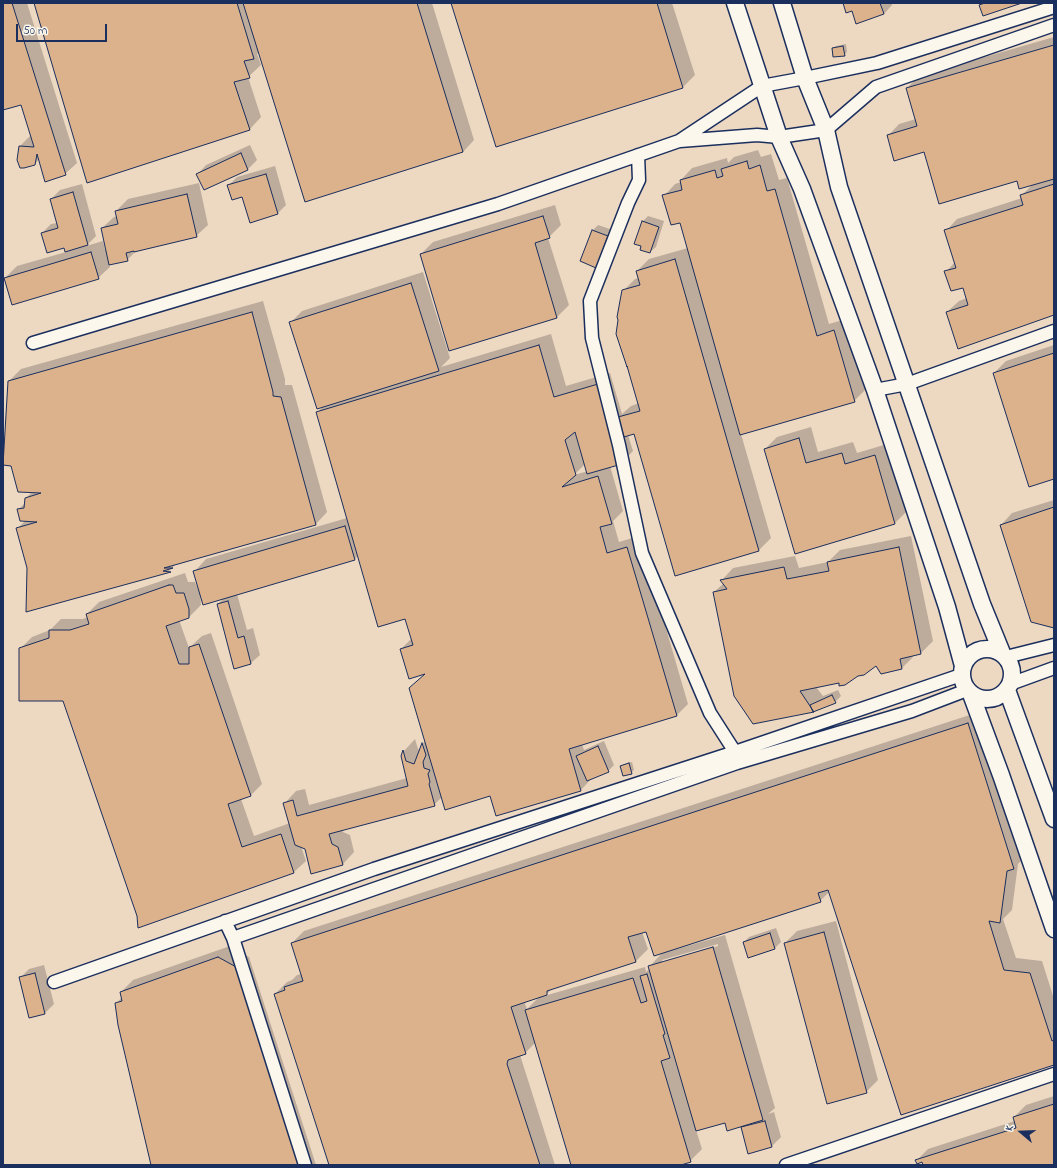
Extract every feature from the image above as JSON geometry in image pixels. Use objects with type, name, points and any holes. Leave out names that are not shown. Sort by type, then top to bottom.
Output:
[{"type":"street","points":[[735,3],[779,137],[802,189],[875,390],[947,606],[962,670],[963,683],[969,692],[1001,774],[1054,929]]},
{"type":"street","points":[[782,3],[805,78],[826,130],[839,186],[982,604],[1012,670],[1012,677],[1008,687],[1001,695],[985,699],[978,698],[969,692]]},
{"type":"street","points":[[679,141],[762,86],[877,63],[1054,7]]},
{"type":"street","points":[[33,343],[498,204],[679,141],[757,134],[779,137],[826,130],[876,87],[1054,25]]},
{"type":"street","points":[[638,155],[640,180],[628,203],[590,301],[592,338],[619,445],[642,553],[710,713],[736,758]]},
{"type":"street","points":[[875,390],[907,384],[1054,331]]},
{"type":"street","points":[[233,938],[736,758],[962,670],[966,659],[972,653],[979,650],[987,648],[994,649],[1004,655],[1054,645]]},
{"type":"street","points":[[1008,687],[1054,668]]},
{"type":"street","points":[[1008,687],[1054,819]]},
{"type":"street","points":[[54,982],[374,869],[736,758],[912,711],[969,692]]},
{"type":"street","points":[[225,921],[233,938],[306,1165]]},
{"type":"street","points":[[786,1165],[1054,1074]]},
{"type":"shaded area","points":[[3,3],[1054,3],[1054,1165],[3,1165]]},
{"type":"building","points":[[3,3],[12,3],[66,175],[45,182],[37,154],[35,165],[20,168],[17,160],[19,146],[34,147],[21,105],[3,110]]},
{"type":"building","points":[[34,3],[237,3],[254,59],[244,61],[250,78],[234,82],[250,130],[87,183]]},
{"type":"building","points":[[243,3],[417,3],[463,152],[305,202]]},
{"type":"building","points":[[451,3],[657,3],[683,88],[496,147]]},
{"type":"building","points":[[843,3],[880,3],[884,14],[856,24],[852,11],[846,13]]},
{"type":"building","points":[[985,3],[1022,3],[983,16],[979,5]]},
{"type":"building","points":[[1054,45],[1054,179],[1019,189],[1017,181],[939,204],[924,152],[894,161],[887,135],[917,126],[906,88]]},
{"type":"building","points":[[843,46],[845,56],[833,57],[832,48]]},
{"type":"building","points":[[241,153],[248,170],[204,190],[196,174]]},
{"type":"building","points":[[747,161],[749,169],[760,165],[767,191],[775,189],[817,336],[834,330],[855,402],[740,435],[680,223],[671,225],[662,195],[682,190],[680,180],[715,170],[717,178],[723,176],[721,169]]},
{"type":"building","points":[[266,174],[278,214],[250,223],[242,197],[232,200],[227,185]]},
{"type":"building","points":[[1054,184],[1054,315],[958,349],[946,312],[968,305],[963,288],[951,291],[944,271],[956,268],[944,230],[1023,205],[1020,195]]},
{"type":"building","points":[[73,192],[88,245],[65,252],[64,248],[47,253],[41,233],[58,228],[50,199]]},
{"type":"building","points":[[187,194],[197,237],[126,253],[128,261],[109,265],[101,228],[118,224],[115,211]]},
{"type":"building","points":[[543,216],[550,238],[535,243],[557,318],[449,351],[420,254]]},
{"type":"building","points":[[642,221],[659,227],[650,253],[640,250],[641,246],[634,244]]},
{"type":"building","points":[[592,230],[608,236],[596,268],[580,261]]},
{"type":"building","points":[[91,252],[99,279],[12,305],[4,278]]},
{"type":"building","points":[[675,259],[759,551],[675,576],[634,434],[624,437],[618,417],[640,411],[616,334],[617,317],[622,290],[640,285],[636,271]]},
{"type":"building","points":[[411,283],[439,371],[317,409],[289,322]]},
{"type":"building","points":[[252,312],[273,396],[281,397],[316,525],[164,568],[173,568],[163,571],[171,572],[26,612],[27,568],[16,528],[37,522],[20,521],[17,509],[24,508],[25,498],[41,493],[18,492],[11,466],[3,465],[8,381]]},
{"type":"building","points":[[539,345],[554,397],[598,384],[622,464],[587,474],[575,432],[565,440],[576,475],[562,487],[598,476],[612,524],[600,527],[607,553],[627,547],[677,716],[569,749],[581,791],[496,816],[490,796],[445,810],[409,688],[425,674],[409,679],[400,649],[413,645],[405,619],[378,627],[316,412]]},
{"type":"building","points":[[1054,353],[1054,479],[1029,487],[993,373]]},
{"type":"building","points":[[799,438],[806,463],[842,453],[845,464],[875,455],[895,524],[795,554],[764,449]]},
{"type":"building","points":[[1054,507],[1054,628],[1031,622],[1000,525]]},
{"type":"building","points":[[345,526],[355,560],[203,605],[193,571]]},
{"type":"building","points":[[899,547],[921,654],[900,659],[902,669],[881,674],[876,666],[864,675],[858,676],[845,685],[839,686],[839,683],[800,691],[814,712],[753,724],[734,696],[713,592],[727,589],[720,580],[784,567],[787,579],[829,571],[827,562]]},
{"type":"building","points":[[169,585],[173,585],[176,593],[184,593],[189,609],[189,618],[166,626],[179,664],[189,664],[189,647],[199,644],[251,796],[228,804],[242,847],[281,834],[294,873],[138,928],[137,916],[63,701],[19,701],[19,648],[49,638],[49,630],[70,630],[89,624],[86,614]]},
{"type":"building","points":[[228,601],[238,638],[244,636],[251,664],[234,669],[217,604]]},
{"type":"building","points":[[832,695],[836,703],[813,712],[810,705]]},
{"type":"building","points":[[968,723],[1014,869],[1007,871],[1000,923],[989,921],[1004,970],[1030,973],[1052,1041],[1054,1040],[1054,1065],[901,1115],[828,890],[818,893],[821,902],[654,956],[646,932],[628,937],[636,962],[547,991],[547,995],[511,1007],[526,1054],[508,1060],[507,1064],[540,1165],[329,1165],[274,994],[285,990],[284,987],[303,981],[291,943]]},
{"type":"building","points":[[422,743],[426,755],[423,762],[424,768],[430,770],[428,774],[429,784],[435,806],[329,834],[332,844],[338,847],[343,865],[311,874],[305,849],[295,845],[283,803],[293,800],[297,816],[408,786],[401,756],[403,750],[406,761],[414,764]]},
{"type":"building","points":[[598,746],[609,772],[587,781],[576,756]]},
{"type":"building","points":[[629,763],[632,774],[623,776],[620,766]]},
{"type":"building","points":[[824,932],[867,1093],[827,1104],[784,943]]},
{"type":"building","points":[[770,933],[775,949],[748,958],[743,942]]},
{"type":"building","points":[[713,947],[763,1120],[727,1131],[725,1123],[696,1131],[648,966]]},
{"type":"building","points":[[218,957],[238,968],[301,1165],[151,1165],[118,1025],[115,1003],[122,1001],[120,992]]},
{"type":"building","points":[[35,973],[45,1014],[29,1018],[19,977]]},
{"type":"building","points":[[647,974],[665,1034],[663,1035],[670,1058],[661,1061],[691,1162],[681,1165],[571,1165],[525,1010],[633,978],[641,1003],[647,1001],[640,976]]},
{"type":"building","points":[[1054,1104],[1054,1165],[923,1165],[922,1162],[917,1164],[915,1160],[1016,1128],[1013,1117]]},
{"type":"building","points":[[765,1121],[772,1147],[748,1154],[741,1127]]}]
